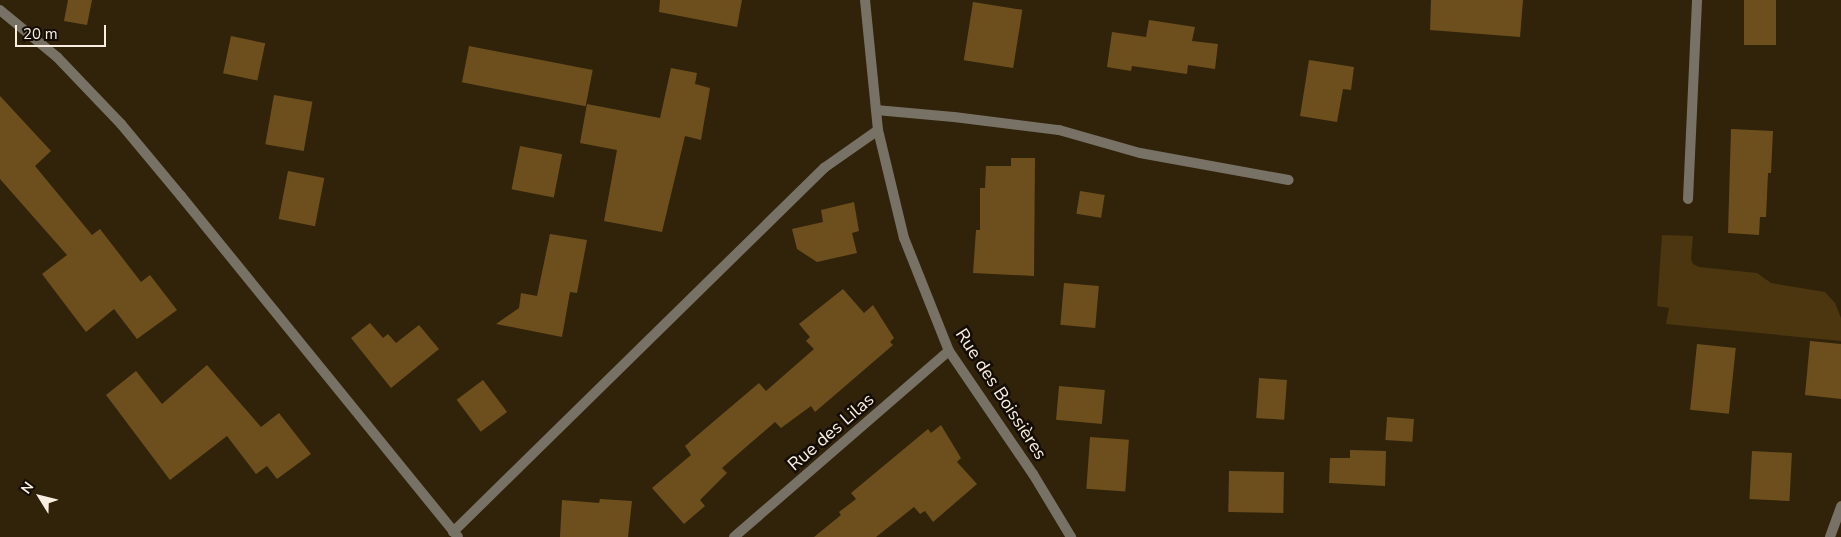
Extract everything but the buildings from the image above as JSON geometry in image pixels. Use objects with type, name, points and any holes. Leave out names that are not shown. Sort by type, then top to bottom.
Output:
[{"type":"street","name":"Rue des Boissières","points":[[865,0],[878,130],[904,238],[950,351],[1033,474],[1071,537]]},
{"type":"street","points":[[1688,199],[1697,0]]},
{"type":"street","points":[[0,10],[58,57],[121,124],[455,534],[824,168],[878,130]]},
{"type":"street","points":[[876,110],[954,117],[1059,130],[1140,153],[1289,180]]},
{"type":"street","name":"Rue des Lilas","points":[[734,537],[950,351]]},
{"type":"street","points":[[1830,537],[1841,506]]},
{"type":"shaded area","points":[[1662,235],[1693,236],[1691,259],[1693,264],[1699,267],[1757,273],[1771,283],[1825,292],[1835,303],[1841,318],[1841,341],[1666,324],[1669,308],[1657,306]]}]
